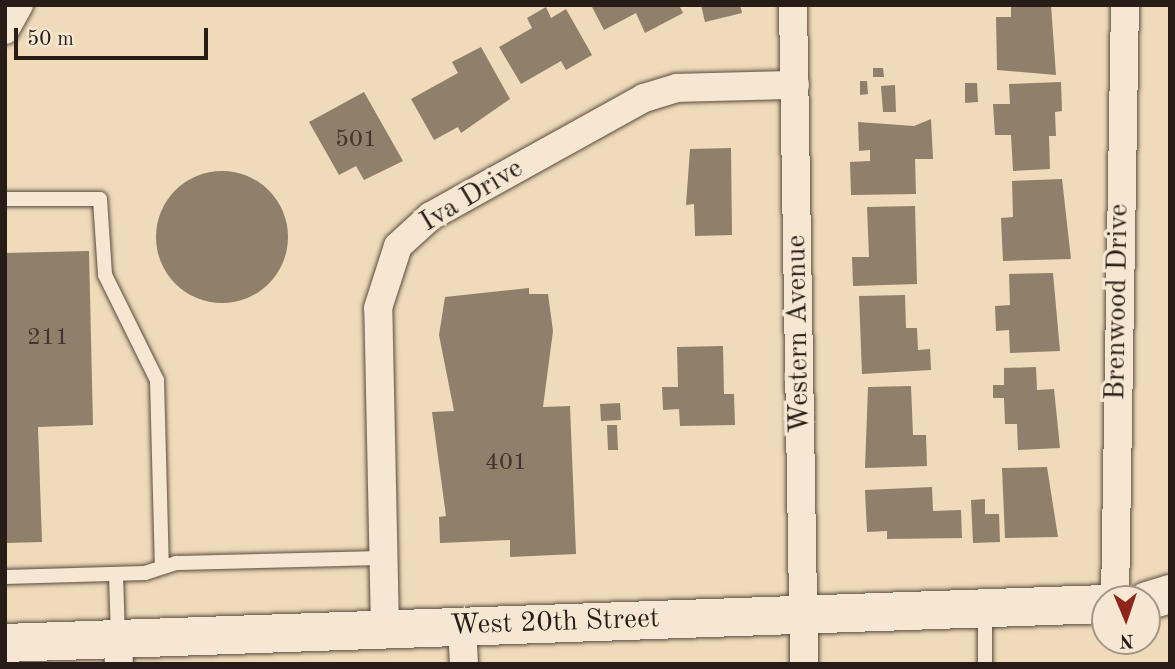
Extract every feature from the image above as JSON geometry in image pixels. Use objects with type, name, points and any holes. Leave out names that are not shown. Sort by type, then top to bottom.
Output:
[{"type":"main road","name":"West 20th Street","points":[[5,643],[119,651],[386,629],[1091,605]]},
{"type":"street","points":[[5,30],[19,5]]},
{"type":"street","name":"Western Avenue","points":[[793,5],[804,664]]},
{"type":"street","name":"Brenwood Drive","points":[[1115,585],[1125,5]]},
{"type":"street","name":"Iva Drive","points":[[386,629],[378,308],[388,266],[405,239],[431,216],[661,92],[795,85]]},
{"type":"street","points":[[463,626],[464,664]]},
{"type":"lane","points":[[5,199],[100,199],[108,285],[158,380],[162,568]]},
{"type":"lane","points":[[5,577],[116,574],[162,568],[384,558]]},
{"type":"lane","points":[[116,574],[119,651]]},
{"type":"lane","points":[[985,609],[985,664]]},
{"type":"building","points":[[591,5],[679,5],[683,13],[645,33],[636,13],[604,30]]},
{"type":"building","points":[[701,5],[740,5],[742,13],[705,22]]},
{"type":"building","points":[[1011,5],[1051,5],[1056,75],[997,70],[996,17],[1011,17]]},
{"type":"building","points":[[546,7],[551,18],[566,9],[592,55],[566,70],[561,61],[521,84],[499,47],[532,28],[527,18]]},
{"type":"building","points":[[481,47],[510,99],[461,133],[458,127],[434,140],[411,99],[458,73],[452,62]]},
{"type":"building","points":[[873,68],[883,68],[884,77],[873,77]]},
{"type":"building","points":[[860,81],[867,81],[868,94],[860,95]]},
{"type":"building","points":[[1061,82],[1062,111],[1055,112],[1056,136],[1049,136],[1050,169],[1013,171],[1011,135],[995,135],[993,104],[1010,104],[1009,84]]},
{"type":"building","points":[[965,83],[977,83],[978,102],[965,103]]},
{"type":"building","points":[[895,85],[896,112],[883,112],[881,86]]},
{"type":"building","points":[[364,92],[403,161],[364,180],[356,166],[339,175],[309,122]]},
{"type":"building","points":[[931,119],[933,159],[915,159],[916,194],[851,195],[850,162],[870,161],[870,150],[859,151],[858,122],[914,126]]},
{"type":"building","points":[[731,148],[732,235],[695,236],[694,204],[686,205],[690,149]]},
{"type":"building","points":[[222,171],[247,176],[269,190],[283,212],[288,237],[283,262],[269,284],[247,298],[222,303],[197,298],[175,284],[161,262],[156,237],[161,212],[175,190],[197,176]]},
{"type":"building","points":[[1062,179],[1071,259],[1003,261],[1001,218],[1013,217],[1012,181]]},
{"type":"building","points":[[915,206],[917,284],[853,286],[852,257],[869,257],[867,207]]},
{"type":"building","points":[[89,251],[93,425],[38,427],[42,542],[5,543],[5,253]]},
{"type":"building","points":[[1053,273],[1060,351],[1010,353],[1009,330],[996,331],[995,306],[1010,305],[1009,274]]},
{"type":"building","points":[[529,288],[529,294],[548,294],[553,331],[543,407],[570,406],[576,554],[510,557],[510,540],[440,543],[439,517],[446,516],[432,412],[454,411],[439,335],[445,297]]},
{"type":"building","points":[[905,295],[906,328],[917,328],[918,350],[930,349],[931,370],[862,374],[859,296]]},
{"type":"building","points":[[723,346],[724,394],[734,394],[735,425],[680,426],[679,409],[663,410],[662,387],[678,387],[677,347]]},
{"type":"building","points":[[1036,367],[1037,390],[1054,389],[1060,448],[1018,450],[1017,424],[1005,424],[1004,398],[993,398],[993,385],[1004,385],[1004,368]]},
{"type":"building","points":[[911,386],[913,435],[926,435],[927,466],[865,468],[868,387]]},
{"type":"building","points":[[620,403],[621,420],[601,421],[600,404]]},
{"type":"building","points":[[607,425],[617,425],[618,450],[608,450]]},
{"type":"building","points":[[1047,467],[1058,537],[1005,538],[1002,468]]},
{"type":"building","points":[[932,487],[933,511],[961,510],[962,538],[887,539],[887,531],[867,532],[865,490]]},
{"type":"building","points":[[985,499],[985,514],[999,514],[1000,542],[973,543],[971,500]]}]
